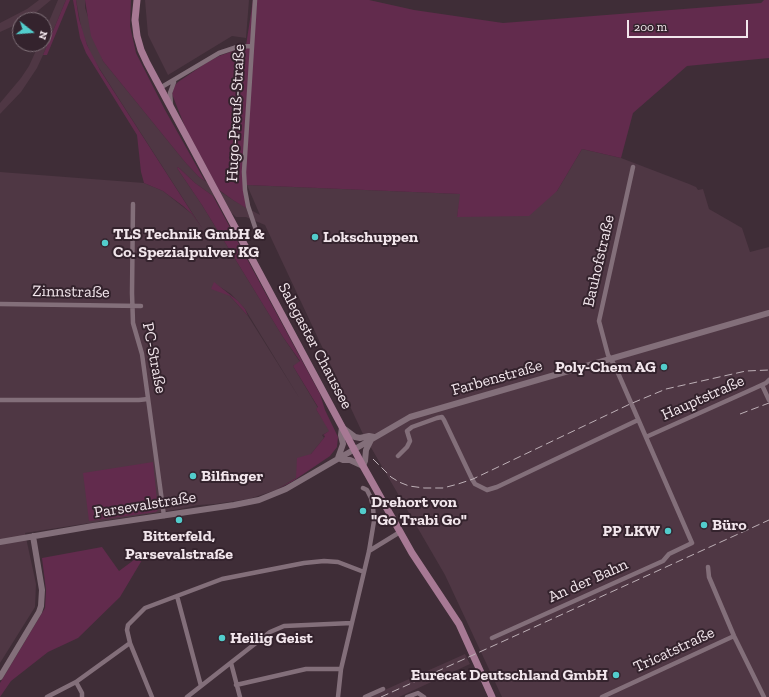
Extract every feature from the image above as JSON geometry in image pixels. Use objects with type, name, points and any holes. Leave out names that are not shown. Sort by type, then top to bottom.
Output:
[{"type":"main road","name":"Salegaster Chaussee","points":[[137,0],[135,20],[137,38],[143,56],[363,466],[412,552],[456,620],[492,697]]},
{"type":"street","name":"Hugo-Preuß-Straße","points":[[255,0],[244,172],[248,206],[255,227]]},
{"type":"street","points":[[160,88],[219,53],[237,47],[251,46]]},
{"type":"street","points":[[170,106],[170,93],[175,80]]},
{"type":"street","name":"Bauhofstraße","points":[[633,168],[599,318],[599,324],[610,359],[615,366],[692,543]]},
{"type":"street","name":"PC-Straße","points":[[133,204],[133,324],[142,354],[164,516]]},
{"type":"street","name":"Zinnstraße","points":[[0,304],[141,306]]},
{"type":"street","name":"Farbenstraße","points":[[354,449],[410,417],[769,313]]},
{"type":"street","name":"Hauptstraße","points":[[646,437],[762,385],[769,380]]},
{"type":"street","points":[[762,385],[769,400]]},
{"type":"street","points":[[0,400],[148,399]]},
{"type":"street","points":[[398,456],[407,447],[410,441],[407,431],[412,427],[442,417],[475,484],[480,488],[487,490],[497,487],[638,420]]},
{"type":"street","points":[[342,427],[355,437],[374,437]]},
{"type":"street","points":[[342,427],[341,435],[343,444],[338,458],[343,460],[350,460],[363,466],[367,447],[374,437]]},
{"type":"street","name":"Parsevalstraße","points":[[0,542],[238,505],[265,498],[286,489],[354,449]]},
{"type":"street","points":[[338,697],[341,669],[369,551],[374,521],[374,514],[369,494],[367,490],[363,488]]},
{"type":"street","points":[[369,551],[400,532]]},
{"type":"street","points":[[0,677],[39,612],[41,606],[42,590],[33,536]]},
{"type":"street","name":"An der Bahn","points":[[492,638],[663,561],[669,554],[692,543]]},
{"type":"street","points":[[152,697],[130,643],[127,630],[128,625],[144,608],[222,579],[270,569],[319,561],[338,562],[364,572]]},
{"type":"street","points":[[708,567],[709,577],[734,636],[764,697]]},
{"type":"street","points":[[177,596],[201,686]]},
{"type":"street","points":[[187,697],[270,632],[284,626],[352,623]]},
{"type":"street","name":"Tricatstraße","points":[[602,697],[734,636]]},
{"type":"street","points":[[47,697],[76,682],[130,643]]},
{"type":"street","points":[[231,663],[240,697]]},
{"type":"street","points":[[236,685],[306,670],[341,669]]},
{"type":"street","points":[[76,682],[82,693],[82,697]]},
{"type":"street","points":[[365,697],[384,688]]},
{"type":"street","points":[[407,697],[415,694],[423,696]]},
{"type":"shaded area","points":[[39,0],[51,0],[36,12],[21,12]]},
{"type":"shaded area","points":[[58,0],[66,0],[52,33],[52,14]]},
{"type":"shaded area","points":[[66,0],[70,0],[52,43],[52,33]]},
{"type":"shaded area","points":[[73,0],[76,0],[79,19],[87,45],[100,70],[203,230],[192,214],[183,206],[163,191],[144,183],[141,172],[137,135],[86,53],[80,38]]},
{"type":"shaded area","points":[[76,0],[85,0],[85,8],[103,61],[185,162],[199,177],[233,200],[260,215],[247,185],[461,194],[457,217],[557,191],[582,149],[621,158],[689,184],[696,187],[698,190],[703,189],[709,209],[742,228],[750,252],[769,247],[769,697],[502,697],[445,575],[362,432],[265,225],[246,217],[236,217],[178,167],[177,168],[202,205],[300,362],[293,366],[318,408],[316,409],[330,431],[322,435],[324,438],[311,454],[296,478],[276,490],[249,499],[198,505],[25,533],[36,584],[35,607],[0,663],[0,172],[144,183],[163,191],[192,214],[202,228],[92,57],[82,32]],"holes":[[[214,283],[231,294],[245,309],[300,399],[248,316],[230,296]]]},
{"type":"shaded area","points":[[85,0],[131,0],[130,26],[136,53],[165,110],[205,181],[199,177],[185,162],[103,61],[91,36]]},
{"type":"shaded area","points":[[145,0],[249,0],[246,38],[232,36],[168,75],[148,35]]},
{"type":"shaded area","points":[[253,0],[369,0],[414,10],[503,23],[761,3],[764,0],[769,0],[769,58],[687,66],[633,113],[621,158],[582,149],[557,191],[529,216],[457,217],[460,194],[247,185],[244,186],[246,208],[219,190],[185,127],[172,94],[174,86],[178,82],[206,63],[219,56],[243,48],[245,52]]},
{"type":"shaded area","points":[[12,17],[12,27],[0,32],[0,23]]},
{"type":"shaded area","points":[[35,52],[44,52],[37,68],[21,92],[0,114],[0,103],[29,66]]},
{"type":"shaded area","points":[[44,52],[48,52],[47,55],[43,55]]},
{"type":"shaded area","points":[[178,167],[195,183],[213,196],[320,394],[325,410],[338,437],[337,447],[330,456],[293,481],[276,490],[296,478],[297,458],[311,454],[324,438],[325,436],[323,435],[329,431],[316,409],[318,407],[293,366],[300,361],[283,337],[202,205],[177,168]]},
{"type":"shaded area","points":[[214,282],[238,301],[245,309],[248,316],[230,296],[211,289]]},
{"type":"shaded area","points":[[153,462],[158,510],[156,512],[89,521],[83,473]]},
{"type":"shaded area","points":[[102,547],[119,571],[138,557],[142,560],[120,597],[78,638],[48,652],[11,681],[0,697],[0,683],[45,608],[46,590],[42,558]]},
{"type":"shaded area","points":[[465,654],[470,664],[399,697],[369,697]]},
{"type":"railway","points":[[373,459],[391,477],[399,482],[409,486],[443,488],[473,479],[630,404],[666,389],[746,371],[769,370]]},
{"type":"railway","points":[[740,414],[769,403]]},
{"type":"railway","points":[[381,697],[769,520]]},
{"type":"place","name":"Lokschuppen","points":[[315,237]]},
{"type":"place","name":"TLS Technik GmbH & Co. Spezialpulver KG","points":[[105,243]]},
{"type":"place","name":"Poly-Chem AG","points":[[664,367]]},
{"type":"place","name":"Bilfinger","points":[[193,476]]},
{"type":"place","name":"Drehort von \"Go Trabi Go\"","points":[[363,511]]},
{"type":"place","name":"Bitterfeld, Parsevalstraße","points":[[179,520]]},
{"type":"place","name":"Büro","points":[[704,525]]},
{"type":"place","name":"PP LKW","points":[[668,531]]},
{"type":"place","name":"Heilig Geist","points":[[222,638]]},
{"type":"place","name":"Eurecat Deutschland GmbH","points":[[616,675]]}]
